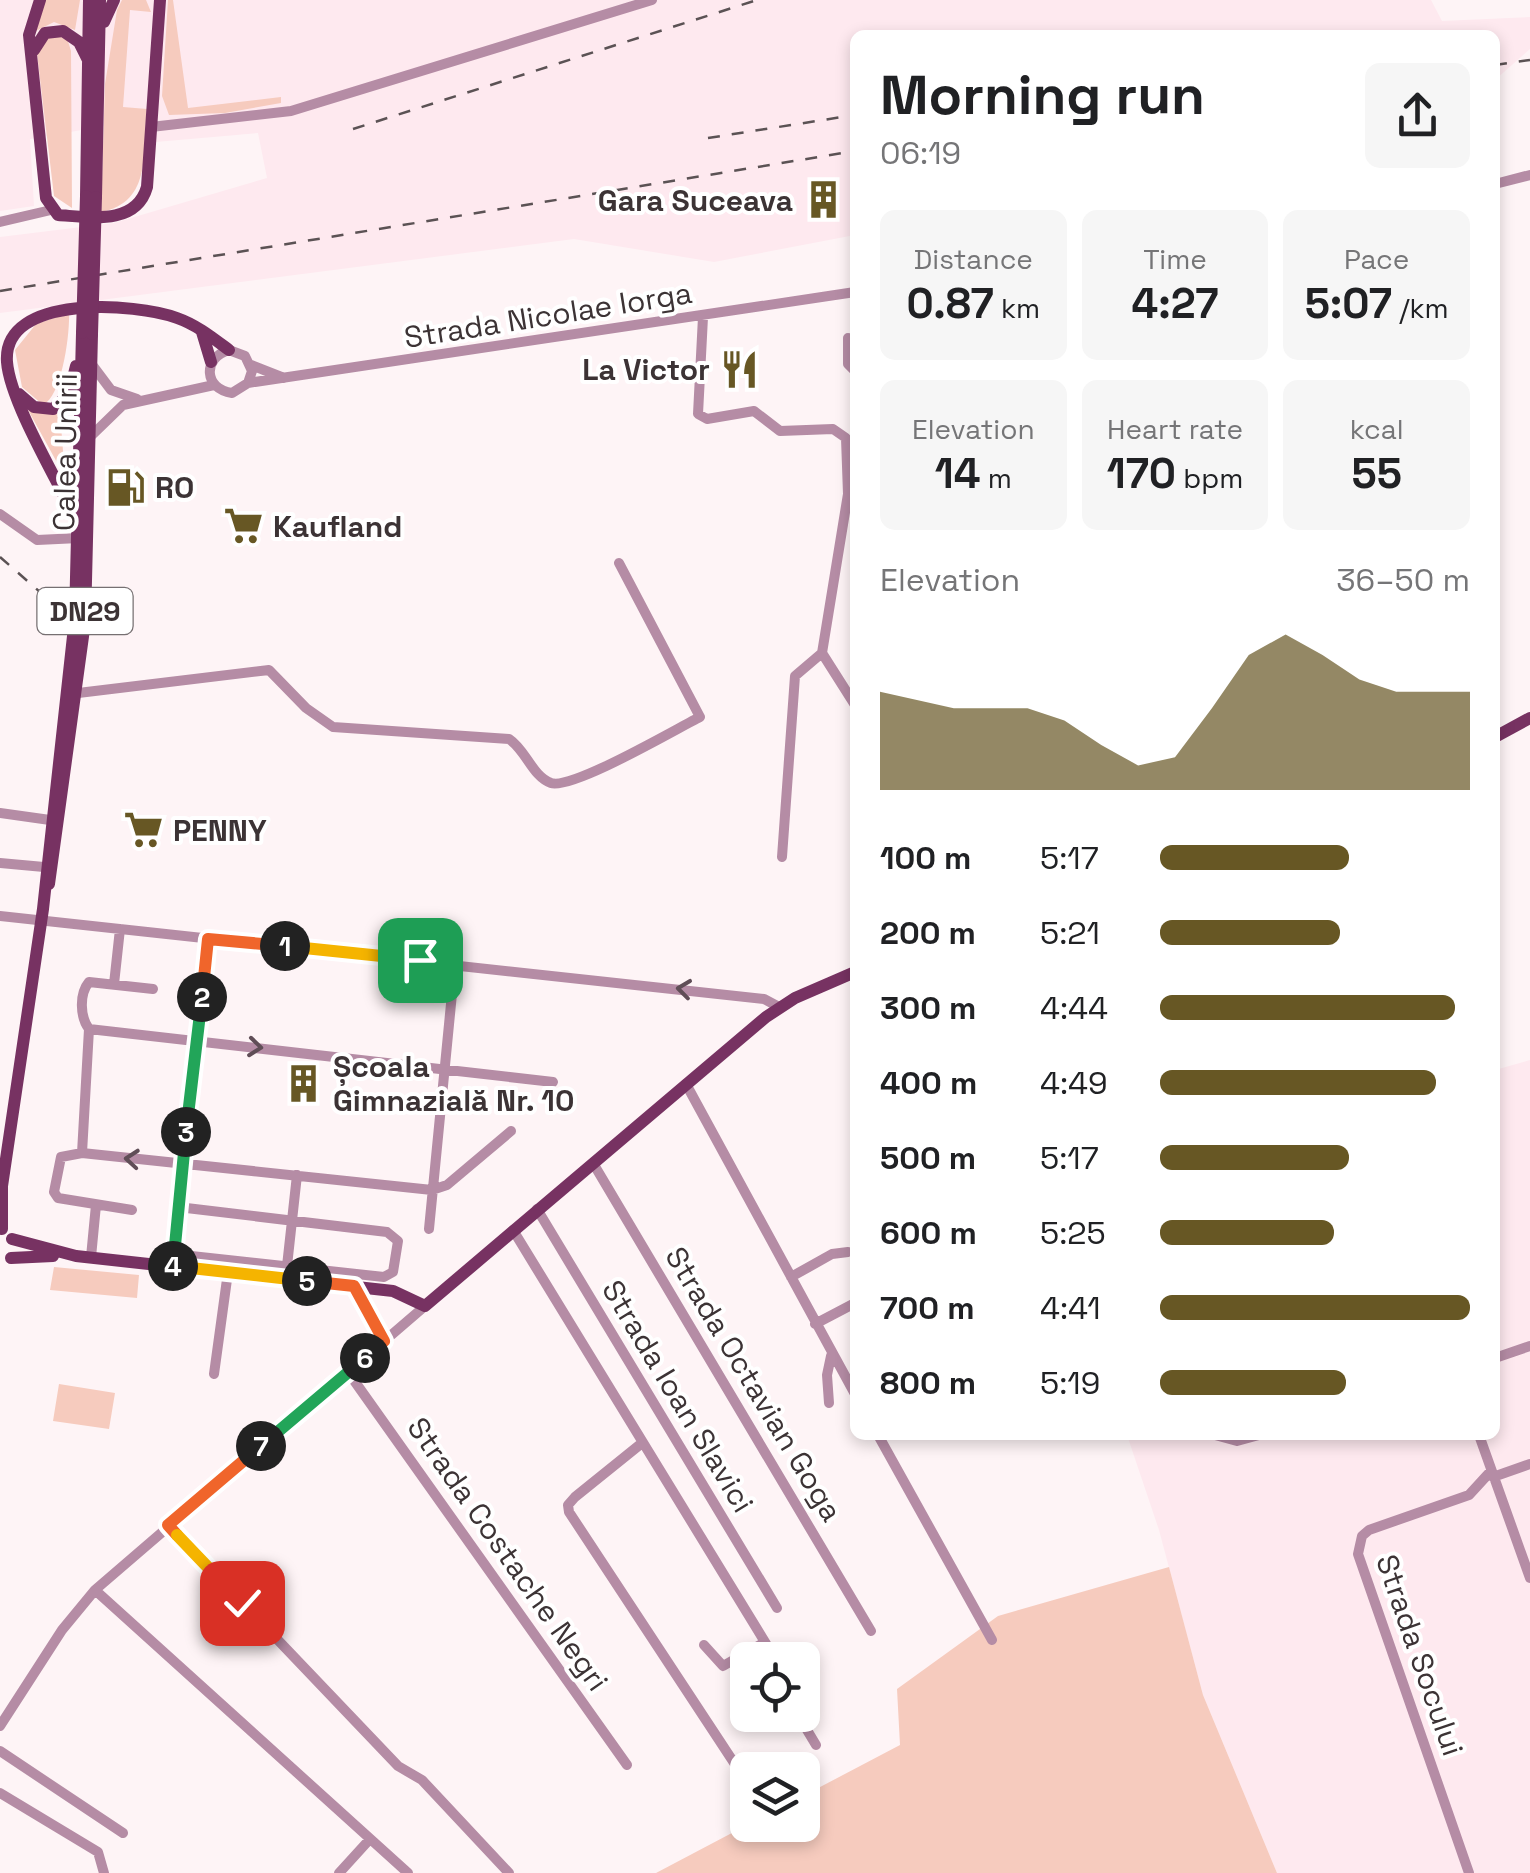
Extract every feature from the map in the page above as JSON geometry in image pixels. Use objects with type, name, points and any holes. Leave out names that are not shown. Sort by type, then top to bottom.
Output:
[{"type":"main road","points":[[40,0],[30,26],[32,55],[51,210],[65,216],[112,217],[133,209],[146,194],[158,3]]},
{"type":"main road","name":"Calea Unirii","points":[[89,0],[91,196]]},
{"type":"main road","name":"Calea Unirii","points":[[44,901],[50,820],[72,694],[100,0]]},
{"type":"main road","points":[[100,34],[114,0]]},
{"type":"main road","points":[[32,55],[40,37],[63,31],[78,42],[90,62]]},
{"type":"main road","points":[[79,532],[14,388],[7,364],[10,341],[23,326],[58,310],[140,309],[176,317],[201,329],[229,350]]},
{"type":"main road","points":[[201,329],[210,367]]},
{"type":"main road","points":[[14,388],[34,407],[52,409],[68,394],[86,360]]},
{"type":"main road","name":"Calea Unirii","points":[[5,1232],[1,1190],[6,1127],[44,901],[52,874],[72,694],[92,436],[86,360]]},
{"type":"main road","points":[[1500,735],[1530,718]]},
{"type":"main road","points":[[5,1262],[76,1256],[172,1260],[228,1272],[405,1294],[425,1306],[779,1007],[850,974]]},
{"type":"main road","points":[[5,1232],[76,1256]]},
{"type":"main road","name":"DN29","points":[[5,1232],[5,1262]]},
{"type":"street","points":[[152,127],[291,112],[652,0]]},
{"type":"street","points":[[1500,183],[1530,175]]},
{"type":"street","points":[[0,222],[31,218],[51,210]]},
{"type":"street","name":"Strada Nicolae Iorga","points":[[92,436],[113,411],[138,400],[182,390],[214,385],[232,392],[248,383],[289,380],[850,293]]},
{"type":"street","points":[[703,317],[698,414],[707,419],[754,412],[784,432],[839,430],[846,438],[850,482]]},
{"type":"street","points":[[848,338],[850,366]]},
{"type":"street","points":[[182,390],[229,350],[245,356],[251,365],[289,380]]},
{"type":"street","points":[[86,360],[104,384],[138,400]]},
{"type":"street","points":[[248,383],[251,365]]},
{"type":"street","points":[[210,367],[214,385]]},
{"type":"street","points":[[782,856],[795,676],[822,653],[850,499]]},
{"type":"street","points":[[0,514],[37,540],[79,532]]},
{"type":"street","points":[[72,694],[269,670],[306,708],[333,727],[509,739],[520,746],[538,773],[552,784],[563,783],[602,769],[700,717],[619,563]]},
{"type":"street","points":[[822,653],[850,697]]},
{"type":"street","points":[[0,813],[50,820]]},
{"type":"street","points":[[0,863],[44,867]]},
{"type":"street","points":[[0,916],[764,999],[779,1007]]},
{"type":"street","points":[[114,984],[120,928]]},
{"type":"street","points":[[178,1207],[393,1234],[398,1241],[393,1272],[384,1276],[172,1260],[208,939]]},
{"type":"street","points":[[429,1229],[455,963]]},
{"type":"street","points":[[82,1154],[88,1029],[82,1019],[86,984],[153,988]]},
{"type":"street","points":[[88,1029],[554,1082]]},
{"type":"street","points":[[686,1084],[850,1386]]},
{"type":"street","points":[[132,1210],[58,1198],[54,1192],[61,1157],[82,1154],[432,1190],[447,1185],[511,1131]]},
{"type":"street","name":"Strada Octavian Goga","points":[[593,1163],[871,1631]]},
{"type":"street","points":[[286,1266],[296,1175]]},
{"type":"street","points":[[91,1257],[96,1205]]},
{"type":"street","name":"Strada Ioan Slavici","points":[[537,1209],[777,1608]]},
{"type":"street","points":[[513,1230],[765,1642]]},
{"type":"street","points":[[791,1278],[832,1254],[848,1252]]},
{"type":"street","points":[[214,1374],[228,1272]]},
{"type":"street","points":[[354,1286],[384,1341]]},
{"type":"street","points":[[815,1324],[850,1305]]},
{"type":"street","points":[[0,1726],[62,1630],[95,1590],[425,1306]]},
{"type":"street","points":[[1500,1356],[1530,1346]]},
{"type":"street","points":[[829,1403],[831,1356]]},
{"type":"street","name":"Strada Costache Negri","points":[[348,1372],[627,1765]]},
{"type":"street","points":[[881,1440],[992,1640]]},
{"type":"street","points":[[1481,1440],[1530,1578]]},
{"type":"street","points":[[642,1442],[568,1505],[730,1757]]},
{"type":"street","name":"Strada Socului","points":[[1469,1873],[1358,1554],[1362,1536],[1369,1530],[1469,1495],[1492,1474],[1530,1464]]},
{"type":"street","points":[[168,1525],[398,1766],[422,1780],[509,1873]]},
{"type":"street","points":[[95,1590],[408,1873]]},
{"type":"street","points":[[704,1645],[723,1666],[730,1662]]},
{"type":"street","points":[[808,1732],[816,1745]]},
{"type":"street","points":[[0,1751],[123,1833]]},
{"type":"street","points":[[0,1793],[98,1852],[104,1873]]},
{"type":"street","points":[[339,1873],[370,1839]]},
{"type":"shaded area","points":[[0,0],[1431,0],[1442,21],[1530,17],[1530,49],[1500,76],[1500,30],[850,30],[850,236],[714,262],[574,239],[0,313],[0,237],[114,223],[267,178],[258,133],[156,142],[128,122],[30,139],[34,206],[0,211]]},
{"type":"shaded area","points":[[45,0],[80,0],[75,30],[54,22],[36,31]]},
{"type":"shaded area","points":[[122,0],[146,0],[151,12],[130,10],[123,107],[147,109],[144,158],[142,173],[129,198],[101,212],[105,84]]},
{"type":"shaded area","points":[[168,0],[173,0],[188,108],[281,97],[281,103],[225,113],[169,115],[162,96]]},
{"type":"shaded area","points":[[50,35],[67,38],[71,51],[72,208],[54,196],[37,53]]},
{"type":"shaded area","points":[[69,313],[60,377],[43,405],[22,387],[15,350],[36,324]]},
{"type":"shaded area","points":[[27,408],[45,414],[60,412],[65,477]]},
{"type":"shaded area","points":[[1530,1060],[1530,1873],[1277,1873],[1203,1695],[1159,1530],[1129,1440],[1500,1440],[1500,1069]]},
{"type":"shaded area","points":[[54,1267],[139,1275],[137,1298],[50,1290]]},
{"type":"shaded area","points":[[59,1384],[115,1393],[109,1429],[53,1421]]},
{"type":"shaded area","points":[[1169,1567],[1203,1695],[1277,1873],[656,1873],[730,1834],[730,1842],[820,1842],[820,1787],[900,1745],[897,1689],[998,1616]]},
{"type":"railway","points":[[353,129],[757,0]]},
{"type":"railway","points":[[1500,64],[1530,60]]},
{"type":"railway","points":[[708,138],[850,116]]},
{"type":"railway","points":[[0,291],[850,152]]},
{"type":"railway","points":[[0,557],[48,599]]},
{"type":"place","name":"Gara Suceava","points":[[823,200]]},
{"type":"place","name":"La Victor","points":[[740,369]]},
{"type":"place","name":"RO","points":[[125,487]]},
{"type":"place","name":"Kaufland","points":[[243,526]]},
{"type":"place","name":"PENNY","points":[[143,830]]},
{"type":"place","name":"Școala Gimnazială Nr. 10","points":[[303,1083]]},
{"type":"route","points":[[242,1603],[168,1525],[384,1341],[354,1286],[172,1266],[208,939],[420,960]]}]
